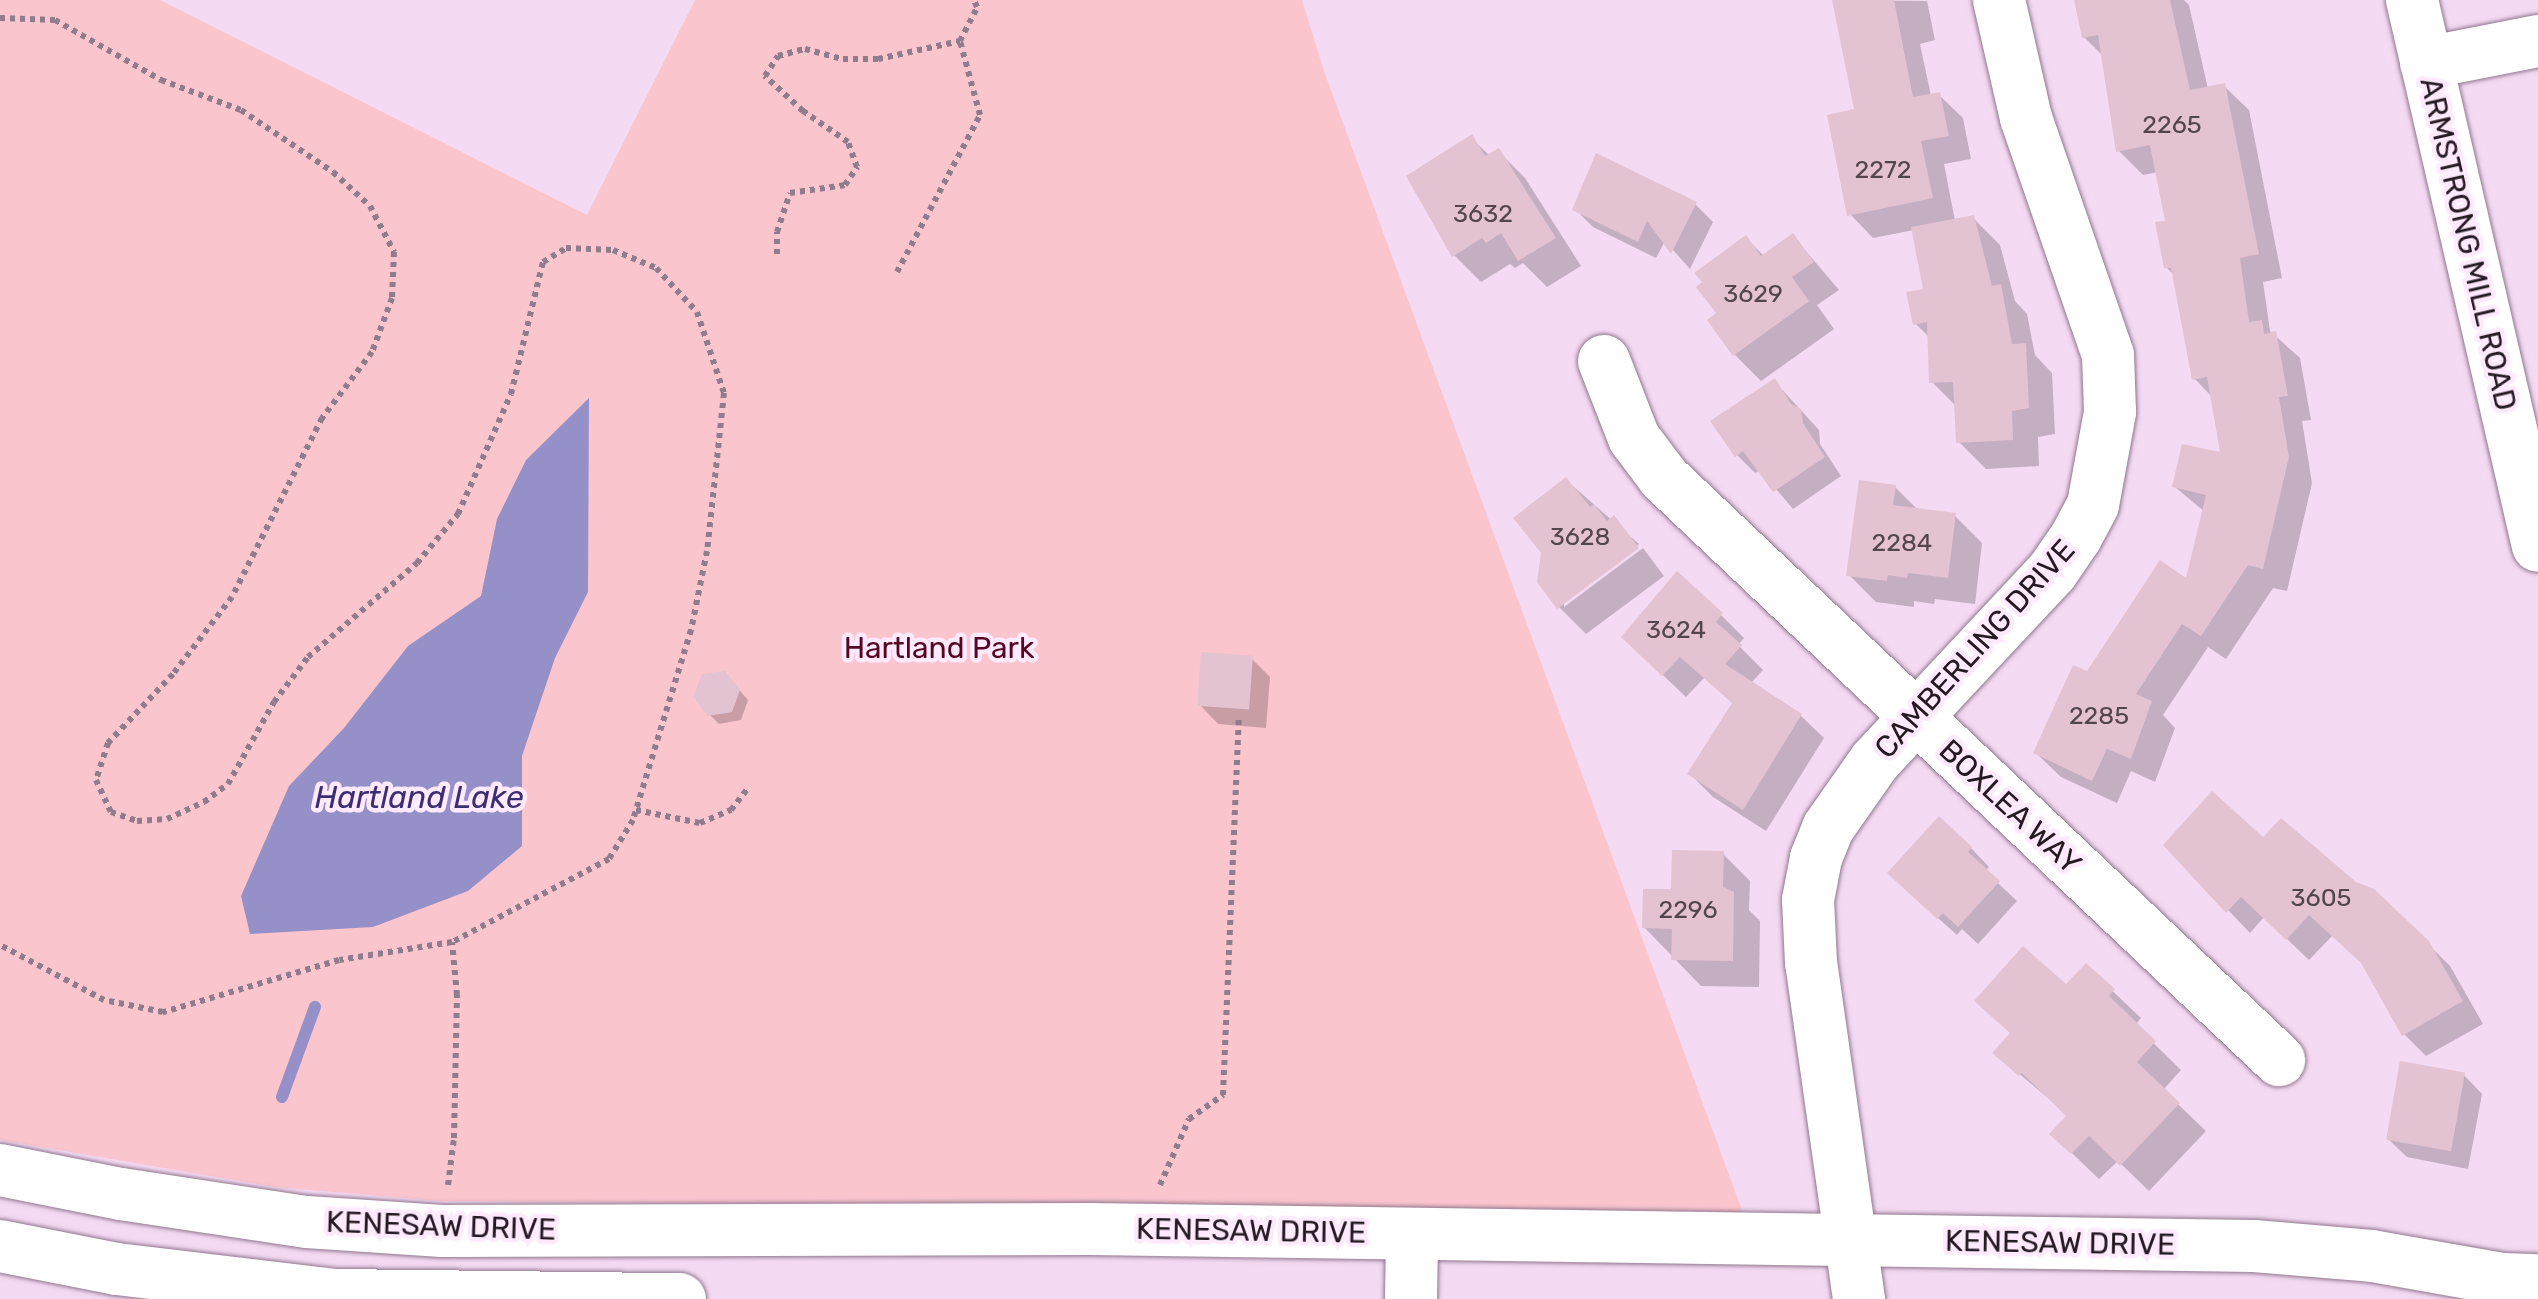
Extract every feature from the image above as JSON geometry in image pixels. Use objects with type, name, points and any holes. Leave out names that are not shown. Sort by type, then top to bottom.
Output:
[{"type":"street","name":"CAMBERLING DRIVE","points":[[1859,1299],[1854,1239],[1811,963],[1808,900],[1828,828],[1875,761],[2052,572],[2076,537],[2092,505],[2110,412],[2108,355],[2026,118],[1999,0]]},
{"type":"street","name":"ARMSTRONG MILL ROAD","points":[[2412,0],[2538,546]]},
{"type":"street","points":[[2426,63],[2538,41]]},
{"type":"street","name":"BOXLEA WAY","points":[[1604,362],[1634,438],[1664,478],[2279,1060]]},
{"type":"street","name":"KENESAW DRIVE","points":[[0,1170],[121,1194],[307,1222],[442,1231],[1152,1230],[2254,1246],[2372,1256],[2521,1280]]},
{"type":"street","points":[[427,1297],[442,1231]]},
{"type":"street","points":[[1411,1299],[1412,1234]]},
{"type":"street","points":[[0,1246],[117,1269],[336,1295],[680,1299]]},
{"type":"street","name":"KENESAW DRIVE","points":[[2399,1299],[2521,1280]]},
{"type":"path","points":[[897,272],[980,116],[960,41],[977,8],[974,0]]},
{"type":"path","points":[[0,18],[55,20],[161,80],[242,110],[333,172],[370,206],[394,252],[392,298],[372,352],[322,418],[232,597],[173,674],[108,743],[96,780],[111,812],[137,822],[167,820],[204,802],[228,784],[274,702],[308,657],[417,563],[458,514],[511,394],[543,262],[566,248],[613,250],[656,268],[697,312],[724,393],[707,551],[691,630],[636,810],[609,859],[452,942],[339,960],[163,1012],[104,1000],[0,946]]},
{"type":"path","points":[[777,254],[777,232],[790,193],[846,186],[857,167],[848,142],[803,111],[765,76],[778,56],[805,49],[843,59],[878,59],[960,41]]},
{"type":"path","points":[[1152,1230],[1153,1201],[1188,1118],[1222,1095],[1239,716]]},
{"type":"path","points":[[636,810],[700,823],[731,810],[748,788]]},
{"type":"path","points":[[442,1231],[454,1138],[457,995],[452,942]]},
{"type":"green space","name":"Hartland Park","points":[[0,0],[160,0],[587,215],[695,0],[1302,0],[1324,71],[1743,1213],[439,1201],[275,1187],[0,1140]]},
{"type":"water","name":"Hartland Lake","points":[[589,398],[588,592],[555,658],[522,756],[522,846],[468,891],[373,927],[250,934],[241,896],[289,786],[344,728],[408,646],[481,596],[497,519],[526,460]]},
{"type":"building","points":[[1832,0],[1894,0],[1913,97],[1940,92],[1949,136],[1921,141],[1933,198],[1847,216],[1827,115],[1854,109]]},
{"type":"building","points":[[2074,0],[2170,0],[2190,90],[2225,83],[2259,254],[2240,258],[2249,322],[2262,320],[2264,334],[2276,331],[2288,396],[2279,397],[2289,457],[2263,569],[2248,565],[2201,636],[2182,624],[2136,694],[2152,701],[2131,759],[2107,749],[2092,781],[2033,753],[2073,665],[2087,671],[2160,560],[2186,578],[2206,495],[2172,487],[2182,444],[2220,452],[2207,377],[2192,380],[2171,268],[2164,268],[2155,222],[2165,221],[2150,145],[2116,152],[2098,35],[2082,38]]},
{"type":"building","points":[[1472,134],[1485,156],[1499,148],[1556,238],[1518,261],[1501,233],[1486,243],[1482,238],[1452,257],[1406,176]]},
{"type":"building","points":[[1596,153],[1697,202],[1671,254],[1647,221],[1638,242],[1572,210]]},
{"type":"building","points":[[1974,215],[1992,286],[2001,284],[2012,344],[2026,343],[2029,408],[2012,411],[2013,440],[1956,443],[1953,382],[1929,383],[1927,322],[1913,325],[1906,292],[1923,289],[1911,227]]},
{"type":"building","points":[[1793,233],[1814,262],[1792,277],[1809,301],[1733,356],[1707,320],[1716,313],[1696,287],[1702,282],[1694,273],[1746,235],[1761,256]]},
{"type":"building","points":[[1775,378],[1791,404],[1801,409],[1803,423],[1825,457],[1773,492],[1743,451],[1735,457],[1710,421]]},
{"type":"building","points":[[1566,477],[1607,521],[1614,515],[1639,548],[1557,609],[1537,582],[1541,553],[1513,518]]},
{"type":"building","points":[[1859,480],[1896,485],[1893,505],[1956,513],[1948,578],[1908,573],[1907,578],[1888,575],[1887,581],[1846,576]]},
{"type":"building","points":[[1677,571],[1723,613],[1716,622],[1742,645],[1725,664],[1802,714],[1743,810],[1687,774],[1732,703],[1680,657],[1662,676],[1621,637]]},
{"type":"building","points":[[1201,652],[1253,656],[1249,709],[1197,706]]},
{"type":"building","points":[[725,671],[740,690],[732,712],[708,716],[693,697],[702,674]]},
{"type":"building","points":[[2212,791],[2263,837],[2281,818],[2356,882],[2374,889],[2429,941],[2463,1001],[2402,1036],[2361,963],[2309,915],[2286,940],[2241,897],[2226,913],[2163,845]]},
{"type":"building","points":[[1939,816],[1972,847],[1968,852],[2000,881],[1958,927],[1943,913],[1937,919],[1887,873]]},
{"type":"building","points":[[1672,850],[1724,851],[1723,887],[1734,892],[1733,961],[1671,960],[1672,929],[1642,928],[1643,889],[1671,889]]},
{"type":"building","points":[[2023,946],[2066,984],[2086,963],[2115,989],[2109,996],[2156,1041],[2137,1062],[2180,1103],[2120,1166],[2089,1136],[2071,1154],[2049,1134],[2066,1116],[2022,1073],[2019,1076],[1992,1053],[2010,1033],[1974,1001]]},
{"type":"building","points":[[2400,1061],[2465,1072],[2451,1151],[2386,1140]]},
{"type":"waterway","points":[[282,1097],[315,1007]]}]
